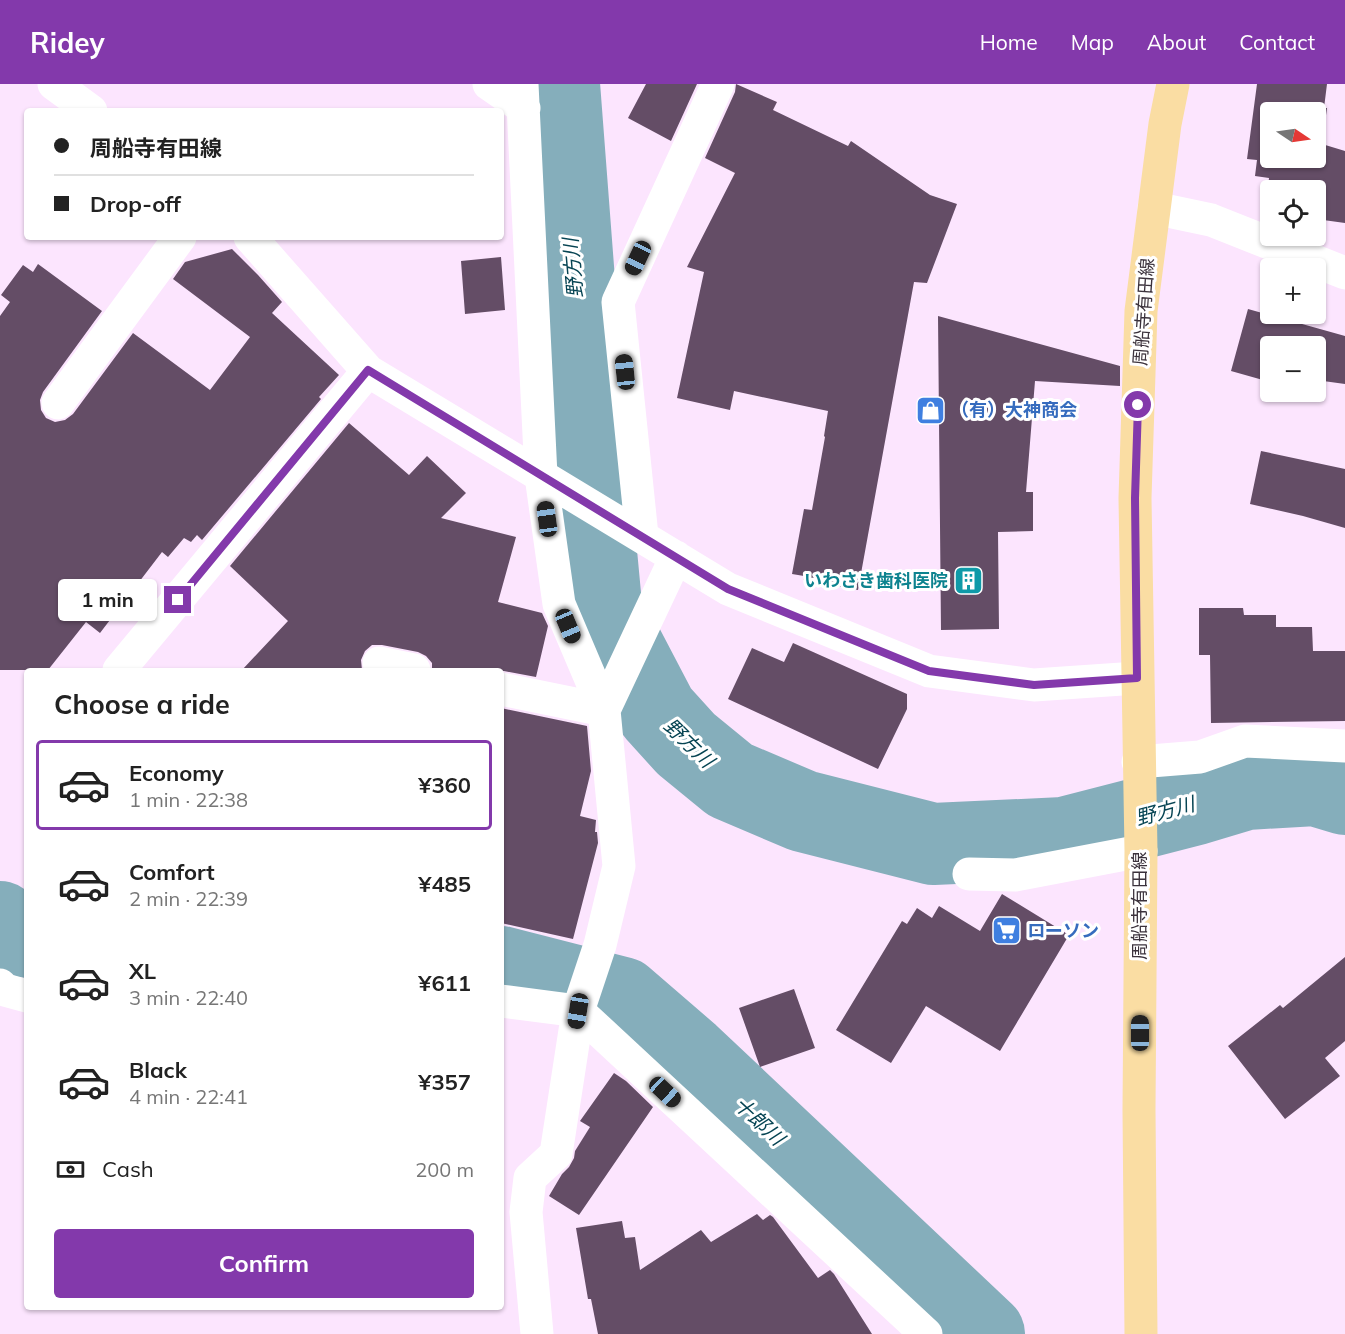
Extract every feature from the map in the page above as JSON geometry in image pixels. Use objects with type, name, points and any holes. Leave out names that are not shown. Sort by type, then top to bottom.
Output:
[{"type":"main road","name":"周船寺有田線","points":[[1141,1334],[1139,1110],[1141,851],[1135,498],[1141,311],[1165,124],[1173,84]]},
{"type":"street","points":[[54,84],[87,108]]},
{"type":"street","points":[[489,84],[523,96],[559,604],[604,710],[619,866],[600,945],[578,1011],[556,1154],[530,1178],[526,1212],[537,1334]]},
{"type":"street","points":[[634,532],[618,302],[718,84]]},
{"type":"street","points":[[1154,208],[1211,220],[1345,273]]},
{"type":"street","points":[[58,403],[178,240]]},
{"type":"street","points":[[253,240],[368,370],[728,589],[929,671],[1034,685],[1137,678]]},
{"type":"street","points":[[121,668],[368,370]]},
{"type":"street","points":[[604,710],[676,558]]},
{"type":"street","points":[[379,663],[404,668]]},
{"type":"street","points":[[504,690],[604,710]]},
{"type":"street","points":[[1138,762],[1200,757],[1245,741],[1345,746]]},
{"type":"street","points":[[969,874],[1014,875],[1141,851]]},
{"type":"street","points":[[0,985],[5,990],[24,995]]},
{"type":"street","points":[[504,1001],[578,1011],[926,1334]]},
{"type":"building","points":[[646,84],[697,84],[671,141],[628,118]]},
{"type":"building","points":[[736,84],[777,102],[773,110],[848,146],[851,141],[930,195],[957,204],[927,283],[914,282],[858,590],[803,580],[804,576],[792,574],[804,509],[812,510],[828,411],[734,391],[730,410],[677,398],[704,272],[687,267],[735,173],[705,158],[735,92]]},
{"type":"building","points":[[1257,84],[1327,84],[1325,102],[1260,102],[1260,168],[1326,168],[1326,145],[1345,151],[1345,223],[1326,220],[1326,180],[1269,180],[1269,178],[1255,176],[1257,160],[1247,159]]},
{"type":"building","points":[[232,249],[282,302],[272,313],[339,375],[202,540],[197,535],[191,542],[184,538],[168,557],[162,552],[100,633],[86,622],[50,668],[0,670],[0,316],[10,302],[1,295],[23,265],[33,272],[38,264],[102,311],[43,392],[40,400],[41,410],[46,418],[55,422],[65,420],[73,414],[133,333],[210,390],[250,337],[173,279],[185,262]]},
{"type":"building","points":[[501,257],[505,310],[465,314],[461,261]]},
{"type":"building","points":[[1248,309],[1260,312],[1260,324],[1302,324],[1345,336],[1345,384],[1326,381],[1326,336],[1260,336],[1260,379],[1231,371]]},
{"type":"building","points":[[938,316],[1120,366],[1120,386],[1035,381],[1026,492],[1033,492],[1033,531],[998,532],[999,629],[941,630]]},
{"type":"building","points":[[349,423],[409,475],[427,456],[466,493],[441,518],[516,537],[498,602],[542,613],[548,626],[536,677],[504,671],[504,668],[432,668],[432,663],[426,656],[418,652],[382,645],[372,645],[365,651],[361,660],[362,668],[244,668],[288,621],[230,566]]},
{"type":"building","points":[[1261,451],[1345,469],[1345,528],[1250,504]]},
{"type":"building","points":[[1199,608],[1243,608],[1244,615],[1276,615],[1276,627],[1312,627],[1313,651],[1345,651],[1345,721],[1211,723],[1210,655],[1199,655]]},
{"type":"building","points":[[793,643],[907,694],[907,709],[878,769],[728,699],[752,648],[784,662]]},
{"type":"building","points":[[504,709],[587,726],[591,771],[580,816],[596,820],[595,832],[597,832],[598,843],[573,939],[504,924]]},
{"type":"building","points":[[1002,894],[1069,935],[1000,1051],[926,1006],[891,1063],[836,1030],[902,921],[907,924],[917,908],[932,918],[939,906],[980,931]]},
{"type":"building","points":[[1345,957],[1345,1041],[1325,1058],[1340,1076],[1285,1119],[1228,1046],[1280,1005],[1283,1008]]},
{"type":"building","points":[[794,989],[815,1048],[760,1067],[739,1008]]},
{"type":"building","points":[[614,1073],[626,1081],[653,1107],[579,1215],[549,1196],[569,1167],[575,1151],[590,1127],[580,1121]]},
{"type":"building","points":[[757,1214],[763,1220],[770,1215],[773,1217],[818,1278],[830,1270],[834,1274],[872,1334],[598,1334],[591,1299],[588,1299],[576,1228],[622,1221],[625,1238],[635,1237],[640,1270],[701,1230],[711,1242]]},
{"type":"waterway","name":"野方川","points":[[559,84],[601,605],[657,712],[686,744],[730,780],[803,811],[933,844],[1064,838],[1246,789],[1315,785],[1345,794]]},
{"type":"waterway","name":"十郎川","points":[[0,922],[24,936]]},
{"type":"waterway","name":"十郎川","points":[[504,968],[622,998],[688,1055],[984,1334]]},
{"type":"place","name":"（有）大神商会","points":[[930,410]]},
{"type":"place","name":"いわさき歯科医院","points":[[969,581]]},
{"type":"place","name":"ローソン","points":[[1006,931]]},
{"type":"route","points":[[178,600],[368,370],[728,589],[929,671],[1034,685],[1137,678],[1135,498],[1138,405]]}]
